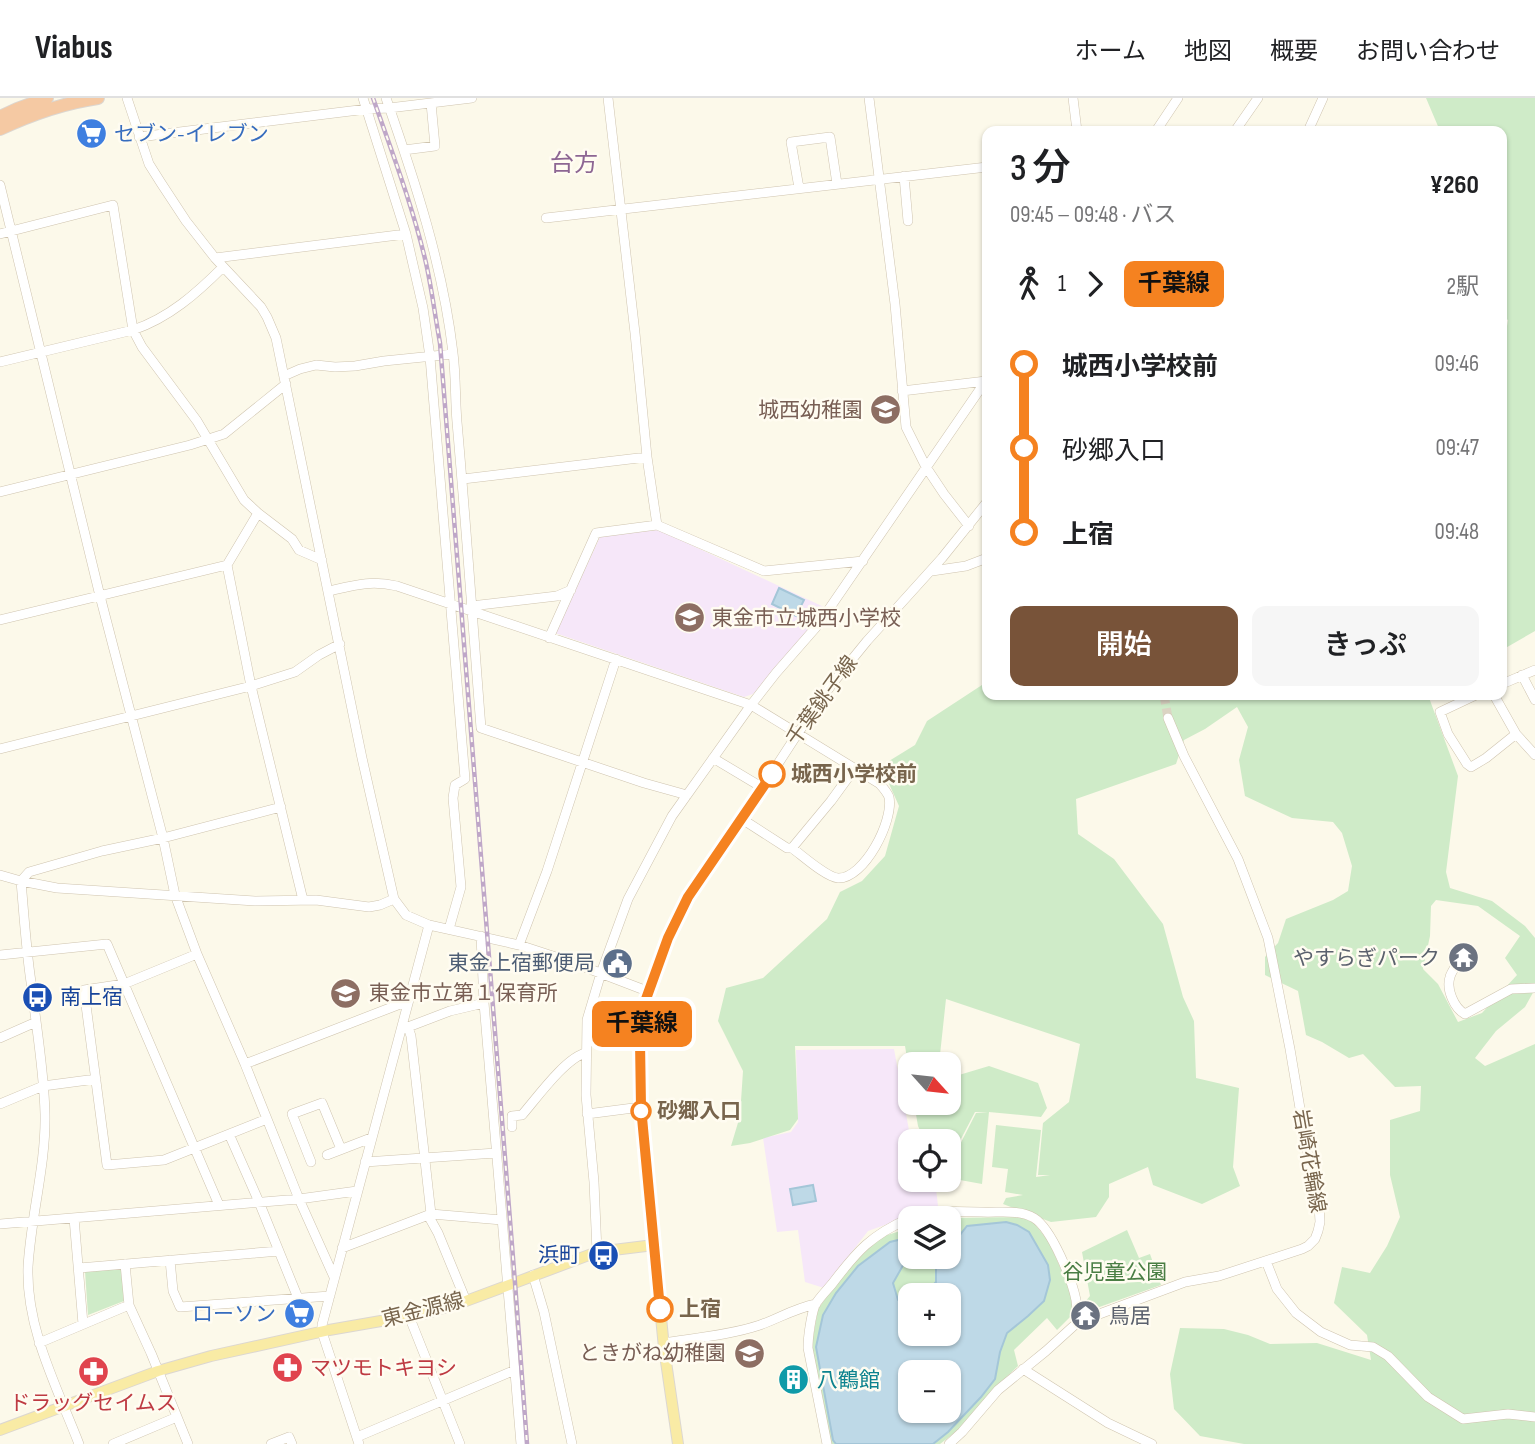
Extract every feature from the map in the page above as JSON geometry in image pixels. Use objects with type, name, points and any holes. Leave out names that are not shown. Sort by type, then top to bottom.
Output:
[{"type":"highway","points":[[0,117],[47,98]]},
{"type":"highway","points":[[0,129],[55,106],[98,98]]},
{"type":"main road","name":"東金源線","points":[[0,1430],[158,1371],[211,1356],[322,1332],[427,1313],[597,1252],[653,1245]]},
{"type":"main road","points":[[653,1245],[678,1444]]},
{"type":"street","points":[[127,98],[149,163],[160,183],[215,258],[261,307],[276,338],[362,758],[394,899],[406,915],[429,925],[519,945],[648,991]]},
{"type":"street","points":[[363,98],[406,234],[430,357],[465,779],[455,785],[453,798],[461,887],[449,929]]},
{"type":"street","points":[[139,137],[367,109],[387,103],[431,103],[472,98]]},
{"type":"street","points":[[608,98],[647,457],[657,525]]},
{"type":"street","points":[[869,98],[895,304],[906,428],[926,467],[969,526]]},
{"type":"street","points":[[1073,98],[1076,126]]},
{"type":"street","points":[[1159,126],[1178,98]]},
{"type":"street","points":[[1238,126],[1258,98]]},
{"type":"street","points":[[1310,126],[1323,98]]},
{"type":"street","points":[[387,103],[429,232],[453,354],[481,728],[687,795]]},
{"type":"street","points":[[404,150],[435,146],[431,103]]},
{"type":"street","points":[[799,188],[791,142],[830,137],[837,184]]},
{"type":"street","points":[[546,218],[982,168]]},
{"type":"street","points":[[904,176],[908,221]]},
{"type":"street","points":[[0,185],[175,895],[197,954],[334,1277]]},
{"type":"street","points":[[0,234],[113,205],[133,330],[142,347],[197,421],[244,500],[292,539],[299,550],[322,560]]},
{"type":"street","points":[[215,258],[406,234]]},
{"type":"street","points":[[0,362],[152,324],[173,311],[223,267]]},
{"type":"street","points":[[0,492],[224,434],[300,369],[316,365],[345,367],[453,354]]},
{"type":"street","points":[[902,391],[982,383]]},
{"type":"street","points":[[597,1252],[587,1114],[587,1020],[617,924],[628,899],[662,832],[687,795],[751,705],[818,625],[982,389]]},
{"type":"street","points":[[463,479],[647,457]]},
{"type":"street","name":"千葉銚子線","points":[[653,1245],[641,1107],[640,1041],[642,1015],[648,991],[668,938],[688,897],[743,819],[798,733],[854,656],[931,572],[982,509]]},
{"type":"street","points":[[258,513],[227,565],[251,686],[303,900]]},
{"type":"street","points":[[549,638],[596,533],[657,525],[764,571],[863,561]]},
{"type":"street","points":[[931,572],[967,566],[982,560]]},
{"type":"street","points":[[0,620],[227,565]]},
{"type":"street","points":[[329,591],[366,583],[397,586],[449,604],[471,608],[549,638],[751,705],[880,784],[888,795],[890,809],[882,835],[863,865],[847,877],[834,878],[792,848],[787,848],[743,819]]},
{"type":"street","points":[[471,608],[557,596],[570,590]]},
{"type":"street","points":[[0,749],[251,686],[295,672],[340,644]]},
{"type":"street","points":[[519,945],[547,871],[616,659]]},
{"type":"street","points":[[1507,682],[1535,670]]},
{"type":"street","points":[[1522,675],[1535,700]]},
{"type":"street","points":[[1465,700],[1440,712],[1448,734],[1471,767],[1516,734]]},
{"type":"street","points":[[1497,700],[1516,734],[1535,755]]},
{"type":"street","name":"岩崎花輪線","points":[[949,1444],[998,1390],[1046,1352],[1078,1322],[1185,1282],[1219,1276],[1308,1246],[1318,1231],[1319,1205],[1308,1163],[1290,1049],[1268,939],[1238,859],[1184,755],[1168,718]]},
{"type":"street","points":[[713,758],[763,788]]},
{"type":"street","points":[[792,848],[855,768]]},
{"type":"street","points":[[79,1444],[39,1343],[28,1284],[32,1222],[45,1139],[43,1086],[21,881],[29,872],[102,851],[281,807]]},
{"type":"street","points":[[0,875],[57,888],[255,901],[303,900],[369,907],[394,899]]},
{"type":"street","points":[[429,925],[408,1001],[405,1026],[371,1138],[322,1332],[358,1440],[515,1370]]},
{"type":"street","points":[[481,936],[484,1003],[521,1444]]},
{"type":"street","points":[[0,956],[107,944],[219,1205]]},
{"type":"street","points":[[197,954],[124,984],[84,990],[107,1166],[164,1160],[267,1119]]},
{"type":"street","points":[[1459,961],[1449,978],[1450,993],[1458,1010],[1465,1014],[1511,989],[1535,988]]},
{"type":"street","points":[[245,1065],[408,1001]]},
{"type":"street","points":[[405,1026],[484,1003]]},
{"type":"street","points":[[0,1038],[36,1023]]},
{"type":"street","points":[[405,1026],[413,1049],[429,1215],[466,1301]]},
{"type":"street","points":[[512,1127],[512,1116],[522,1115],[570,1060],[586,1053]]},
{"type":"street","points":[[0,1104],[43,1086],[96,1079]]},
{"type":"street","points":[[311,1162],[292,1114],[321,1103],[341,1149]]},
{"type":"street","points":[[587,1114],[641,1107]]},
{"type":"street","points":[[229,1134],[298,1298]]},
{"type":"street","points":[[327,1155],[371,1138]]},
{"type":"street","points":[[365,1162],[496,1153]]},
{"type":"street","points":[[0,1224],[299,1199],[358,1191]]},
{"type":"street","points":[[961,1210],[1018,1212],[1035,1219],[1053,1240],[1068,1274],[1076,1299],[1078,1322]]},
{"type":"street","points":[[342,1248],[429,1215],[502,1220]]},
{"type":"street","points":[[74,1218],[83,1324]]},
{"type":"street","points":[[827,1444],[808,1348],[816,1304],[862,1248],[878,1234],[898,1224]]},
{"type":"street","points":[[79,1268],[279,1251]]},
{"type":"street","points":[[170,1260],[173,1291],[180,1307],[330,1296]]},
{"type":"street","points":[[1266,1261],[1277,1289],[1296,1312],[1321,1332],[1350,1345],[1373,1347],[1388,1356],[1428,1397],[1464,1419],[1508,1414],[1535,1417]]},
{"type":"street","points":[[125,1264],[129,1305],[188,1444]]},
{"type":"street","points":[[533,1275],[544,1312],[572,1444]]},
{"type":"street","points":[[664,1343],[738,1331],[816,1304]]},
{"type":"street","points":[[39,1343],[129,1305]]},
{"type":"street","points":[[409,1316],[460,1444]]},
{"type":"street","points":[[1023,1369],[1108,1423],[1152,1444]]},
{"type":"street","points":[[113,1444],[177,1417]]},
{"type":"street","points":[[271,1444],[289,1437],[292,1444]]},
{"type":"shaded area","name":"東金市立城西小学校","points":[[659,530],[824,607],[808,630],[753,694],[744,697],[555,633],[601,535]]},
{"type":"shaded area","points":[[894,1049],[898,1071],[898,1115],[906,1115],[909,1129],[898,1129],[898,1192],[936,1192],[938,1206],[898,1206],[898,1220],[868,1231],[824,1288],[805,1282],[798,1230],[777,1232],[763,1138],[791,1132],[798,1122],[796,1050]]},
{"type":"green space","points":[[1426,98],[1535,98],[1535,631],[1507,647],[1507,126],[1438,126]]},
{"type":"green space","points":[[982,685],[982,700],[1430,700],[1458,776],[1446,872],[1450,888],[1492,901],[1525,926],[1535,938],[1535,989],[1525,1007],[1496,1031],[1475,1058],[1485,1066],[1535,1044],[1535,1444],[1244,1444],[1200,1436],[1174,1409],[1170,1374],[1180,1328],[1224,1329],[1270,1344],[1317,1343],[1371,1360],[1367,1335],[1334,1303],[1342,1267],[1370,1273],[1387,1246],[1400,1217],[1390,1175],[1390,1120],[1420,1111],[1421,1086],[1395,1087],[1363,1054],[1349,1058],[1306,1035],[1298,991],[1265,975],[1265,957],[1278,943],[1286,919],[1348,891],[1352,866],[1342,833],[1333,822],[1292,818],[1245,796],[1239,760],[1248,727],[1237,707],[1184,740],[1176,764],[1076,799],[1078,834],[1114,859],[1163,924],[1183,997],[1194,1021],[1196,1078],[1239,1088],[1233,1167],[1240,1186],[1202,1204],[1153,1185],[1148,1167],[1109,1184],[1109,1197],[1096,1217],[1051,1222],[1003,1204],[1006,1198],[1023,1195],[1005,1192],[1008,1169],[992,1167],[996,1125],[1041,1130],[1036,1177],[1050,1175],[1038,1175],[1043,1123],[1069,1102],[1080,1044],[946,999],[940,1052],[906,1052],[905,1046],[795,1046],[798,1119],[790,1130],[731,1146],[740,1116],[743,1071],[718,1021],[726,988],[763,978],[827,919],[840,892],[862,881],[885,856],[899,806],[886,777],[889,761],[915,745],[927,721]],"holes":[[[1436,900],[1478,906],[1520,936],[1505,958],[1517,975],[1482,1013],[1458,1022],[1438,984],[1423,969],[1430,936],[1431,906]]]},
{"type":"green space","points":[[989,1066],[1038,1083],[1047,1108],[1041,1117],[989,1112],[982,1184],[961,1180],[961,1142],[976,1113],[988,1112],[975,1112],[961,1139],[961,1129],[919,1129],[918,1126],[916,1115],[961,1115],[961,1074]]},
{"type":"green space","points":[[1021,1217],[1034,1223],[1049,1242],[1074,1299],[1071,1316],[1057,1330],[1047,1318],[1014,1350],[1018,1366],[958,1430],[940,1444],[829,1444],[811,1349],[818,1309],[852,1261],[884,1236],[898,1232],[898,1269],[961,1269],[961,1218]]},
{"type":"green space","name":"谷児童公園","points":[[1127,1230],[1139,1258],[1150,1254],[1161,1285],[1087,1310],[1084,1303],[1090,1296],[1082,1252]]},
{"type":"green space","points":[[122,1268],[124,1301],[88,1315],[85,1271]]},
{"type":"water","points":[[779,588],[804,600],[796,616],[772,604]]},
{"type":"water","points":[[813,1185],[816,1201],[793,1205],[790,1189]]},
{"type":"water","points":[[1006,1222],[1029,1232],[1048,1265],[1050,1280],[1044,1301],[1007,1333],[995,1379],[961,1418],[961,1360],[898,1360],[898,1423],[956,1423],[933,1444],[836,1444],[833,1440],[816,1347],[823,1315],[836,1293],[858,1266],[890,1242],[898,1240],[898,1269],[901,1269],[893,1283],[898,1300],[898,1346],[961,1346],[961,1283],[935,1283],[936,1269],[961,1269],[961,1234],[967,1226]]},
{"type":"tunnel","points":[[1165,700],[1168,718]]},
{"type":"railway","points":[[373,98],[421,242],[440,343],[527,1444]]},
{"type":"bus line","name":"千葉線","points":[[660,1309],[641,1107],[642,1015],[668,938],[688,897],[772,774]]},
{"type":"place","name":"セブン-イレブン","points":[[91,134]]},
{"type":"place","name":"城西幼稚園","points":[[886,410]]},
{"type":"place","name":"東金市立城西小学校","points":[[689,618]]},
{"type":"place","name":"城西小学校前","points":[[772,774]]},
{"type":"place","name":"やすらぎパーク","points":[[1463,958]]},
{"type":"place","name":"東金上宿郵便局","points":[[618,963]]},
{"type":"place","name":"東金市立第１保育所","points":[[346,993]]},
{"type":"place","name":"南上宿","points":[[37,997]]},
{"type":"place","name":"砂郷入口","points":[[641,1111]]},
{"type":"place","name":"浜町","points":[[603,1255]]},
{"type":"place","name":"上宿","points":[[660,1309]]},
{"type":"place","name":"ローソン","points":[[299,1314]]},
{"type":"place","name":"鳥居","points":[[1086,1316]]},
{"type":"place","name":"ときがね幼稚園","points":[[749,1353]]},
{"type":"place","name":"マツモトキヨシ","points":[[287,1368]]},
{"type":"place","name":"ドラッグセイムス","points":[[93,1371]]},
{"type":"place","name":"八鶴館","points":[[794,1380]]},
{"type":"district","name":"台方","points":[[574,163]]}]
